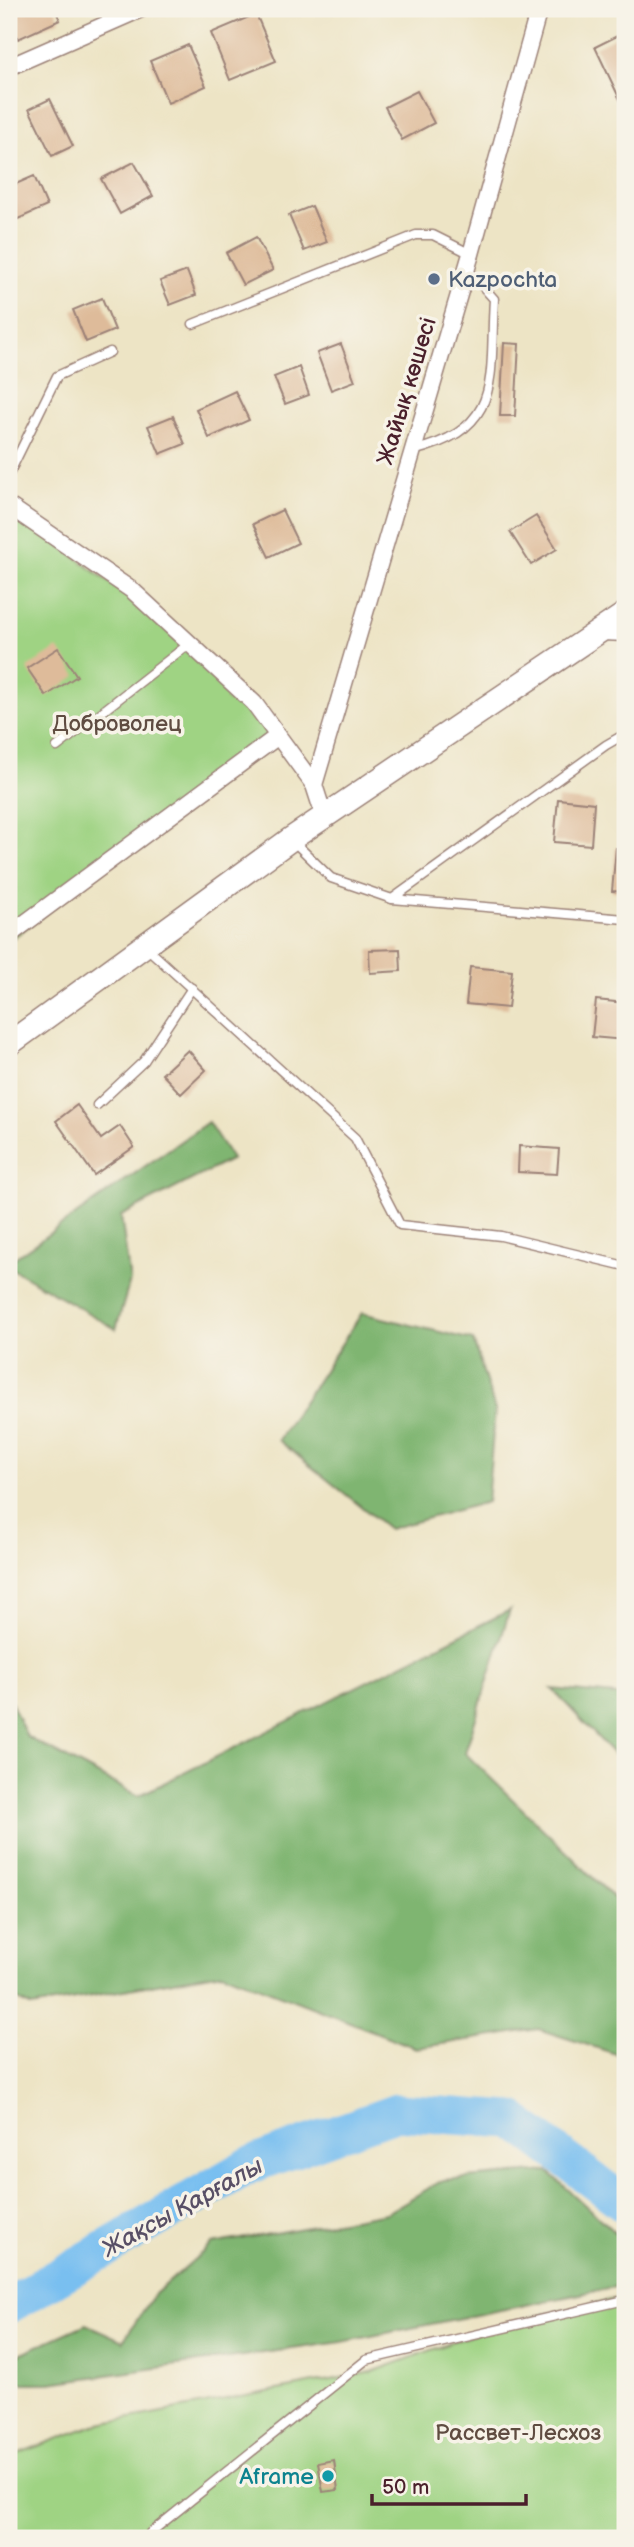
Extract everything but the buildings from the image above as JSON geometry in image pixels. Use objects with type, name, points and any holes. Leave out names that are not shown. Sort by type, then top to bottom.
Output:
[{"type":"main road","points":[[9,1044],[291,839],[625,614]]},
{"type":"street","points":[[9,67],[141,9]]},
{"type":"street","name":"Жайық көшесі","points":[[314,785],[469,262],[539,9]]},
{"type":"street","points":[[9,506],[134,591],[254,703],[314,785],[324,816]]},
{"type":"street","points":[[9,935],[278,736]]},
{"type":"lane","points":[[193,324],[415,235],[433,235],[469,262],[494,299],[487,400],[470,425],[441,444],[412,451]]},
{"type":"lane","points":[[9,474],[57,376],[110,352]]},
{"type":"lane","points":[[593,636],[625,637]]},
{"type":"lane","points":[[57,747],[190,643]]},
{"type":"lane","points":[[393,899],[625,734]]},
{"type":"lane","points":[[291,839],[331,878],[393,899],[625,919]]},
{"type":"lane","points":[[145,946],[355,1138],[400,1225],[501,1236],[625,1266]]},
{"type":"lane","points":[[97,1105],[145,1061],[192,988]]},
{"type":"lane","points":[[148,2538],[150,2533],[366,2360],[625,2300]]},
{"type":"green space","name":"Доброволец","points":[[9,507],[190,643],[278,736],[9,941]]},
{"type":"green space","points":[[208,1122],[232,1159],[121,1216],[130,1281],[116,1329],[9,1267],[9,1262]]},
{"type":"green space","points":[[362,1313],[473,1340],[495,1410],[487,1502],[389,1529],[278,1440]]},
{"type":"green space","points":[[510,1610],[465,1753],[625,1909],[625,2057],[538,2029],[416,2048],[222,1972],[32,2007],[9,1996],[9,1698],[27,1737],[138,1796]]},
{"type":"green space","points":[[552,1689],[625,1696],[625,1766]]},
{"type":"green space","points":[[548,2171],[625,2242],[625,2285],[342,2342],[50,2383],[17,2383],[9,2378],[9,2359],[86,2324],[123,2341],[154,2295],[212,2244],[386,2213],[443,2180]]},
{"type":"green space","name":"Рассвет-Лесхоз","points":[[614,2299],[625,2299],[625,2538],[9,2538],[9,2457],[94,2425],[372,2372],[505,2323]]},
{"type":"waterway","name":"Жақсы Қарғалы","points":[[9,2305],[250,2165],[397,2112],[513,2120],[625,2204]]},
{"type":"place","name":"Kazpochta","points":[[434,279]]},
{"type":"place","name":"Aframe","points":[[328,2476]]}]
